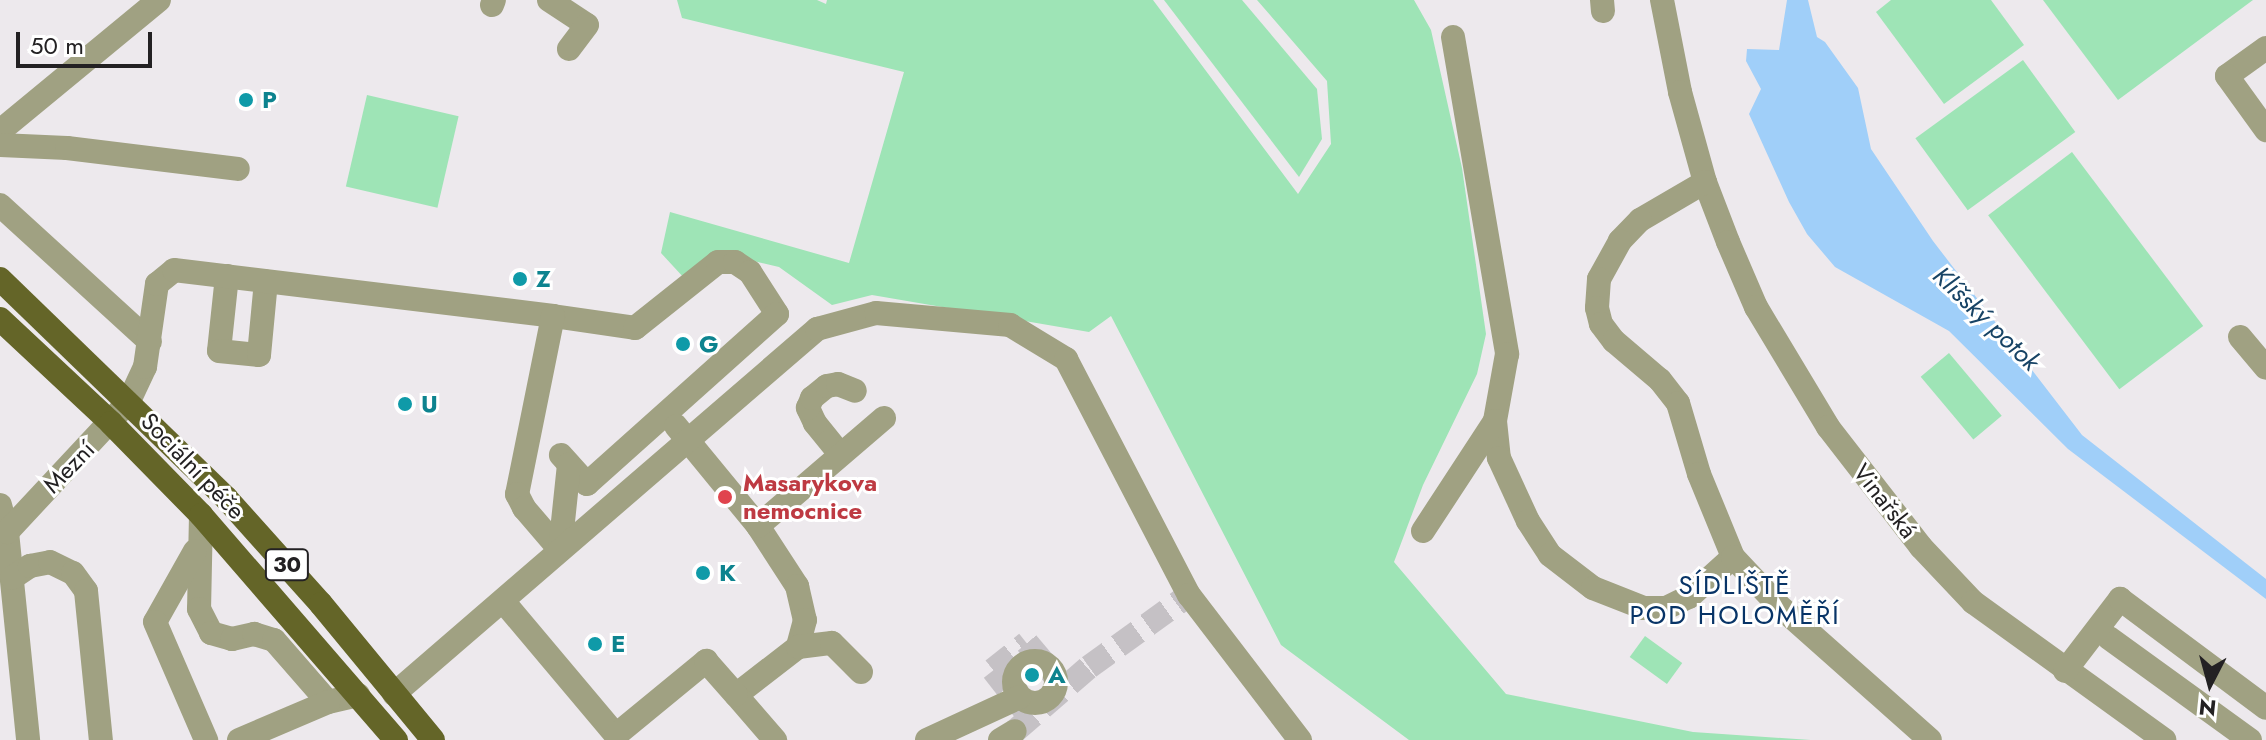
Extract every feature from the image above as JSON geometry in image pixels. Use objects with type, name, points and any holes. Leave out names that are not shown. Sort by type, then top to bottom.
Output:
[{"type":"main road","name":"Sociální péče","points":[[0,279],[226,498],[321,604],[433,740]]},
{"type":"main road","name":"Sociální péče","points":[[0,319],[111,423],[201,515],[396,740]]},
{"type":"street","points":[[0,131],[159,0]]},
{"type":"street","points":[[549,0],[587,25],[569,49]]},
{"type":"street","name":"Vinařská","points":[[1662,0],[1680,92],[1705,182],[1756,307],[1828,427],[1973,602],[2164,740]]},
{"type":"street","points":[[1453,37],[1507,354],[1495,421],[1499,458],[1528,521],[1550,555],[1593,588],[1644,608],[1666,608],[1689,597],[1733,557]]},
{"type":"street","points":[[2266,48],[2227,76],[2266,130]]},
{"type":"street","points":[[0,145],[67,148],[238,169]]},
{"type":"street","points":[[1705,182],[1640,220],[1620,241],[1599,279],[1597,308],[1601,324],[1614,341],[1660,380],[1678,403],[1699,474],[1733,557],[1778,605],[1930,740]]},
{"type":"street","points":[[0,205],[150,342]]},
{"type":"street","name":"Mezní","points":[[3,533],[129,401],[141,380],[150,342],[157,284],[174,270],[635,328],[718,262],[735,262],[750,272],[777,314],[668,415]]},
{"type":"street","points":[[227,276],[219,351],[259,355],[266,281]]},
{"type":"street","points":[[394,694],[817,329],[876,313],[1010,325],[1066,359],[1189,595],[1300,740]]},
{"type":"street","points":[[553,316],[517,494],[524,508],[560,550]]},
{"type":"street","points":[[2240,337],[2266,368]]},
{"type":"street","points":[[758,526],[881,420],[859,394],[838,384],[827,386],[812,398],[808,408],[815,423],[840,454]]},
{"type":"street","points":[[560,550],[565,460],[587,484],[668,415],[758,526],[797,586],[805,620],[798,647]]},
{"type":"street","points":[[1423,531],[1495,421]]},
{"type":"street","points":[[0,505],[12,578],[28,740]]},
{"type":"street","points":[[201,515],[199,609],[211,633],[232,639],[254,634],[274,640],[328,702]]},
{"type":"street","points":[[198,545],[155,622],[206,740]]},
{"type":"street","points":[[12,578],[30,566],[50,562],[73,573],[86,591],[101,740]]},
{"type":"street","points":[[2065,671],[2120,599],[2266,708]]},
{"type":"street","points":[[496,607],[616,735],[706,661],[775,740]]},
{"type":"street","points":[[2109,638],[2250,740]]},
{"type":"street","points":[[736,695],[798,647],[832,643],[861,672]]},
{"type":"street","points":[[2183,692],[2203,662]]},
{"type":"street","points":[[239,740],[328,702],[358,695]]},
{"type":"street","points":[[927,740],[1020,697]]},
{"type":"green space","points":[[677,0],[817,0],[826,4],[827,0],[1153,0],[1298,194],[1331,144],[1327,81],[1257,0],[1414,0],[1431,30],[1462,168],[1486,334],[1477,374],[1423,485],[1394,562],[1506,694],[1693,732],[1811,740],[1409,740],[1281,645],[1111,316],[1089,332],[872,295],[832,305],[779,267],[719,253],[685,279],[661,253],[670,212],[849,263],[904,72],[682,18]]},
{"type":"green space","points":[[1164,0],[1242,0],[1317,89],[1322,139],[1299,177]]},
{"type":"green space","points":[[1891,0],[1991,0],[2024,45],[1944,104],[1876,12]]},
{"type":"green space","points":[[2043,0],[2253,0],[2118,100]]},
{"type":"green space","points":[[2023,60],[2075,132],[1968,210],[1915,138]]},
{"type":"green space","points":[[367,95],[459,116],[437,208],[346,187]]},
{"type":"green space","points":[[2072,152],[2203,326],[2119,389],[1988,215]]},
{"type":"green space","points":[[1949,353],[2002,416],[1973,440],[1921,377]]},
{"type":"green space","points":[[1645,636],[1682,663],[1667,684],[1630,657]]},
{"type":"water","name":"Klíšský potok","points":[[1787,0],[1808,0],[1817,37],[1825,42],[1858,88],[1871,149],[1933,241],[2082,435],[2266,579],[2266,599],[2068,449],[1949,331],[1835,267],[1807,234],[1749,114],[1761,89],[1746,61],[1747,49],[1779,50]]},
{"type":"tunnel","points":[[1015,731],[1089,667],[1189,595]]},
{"type":"tunnel","points":[[1029,716],[993,670],[1027,643],[1065,688]]},
{"type":"place","name":"P","points":[[246,100]]},
{"type":"place","name":"Z","points":[[520,279]]},
{"type":"place","name":"G","points":[[683,344]]},
{"type":"place","name":"U","points":[[405,404]]},
{"type":"place","name":"Masarykova nemocnice","points":[[725,497]]},
{"type":"place","name":"K","points":[[703,573]]},
{"type":"place","name":"E","points":[[595,644]]},
{"type":"place","name":"A","points":[[1032,675]]},
{"type":"district","name":"SÍDLIŠTĚ POD HOLOMĚŘÍ","points":[[1735,601]]}]
